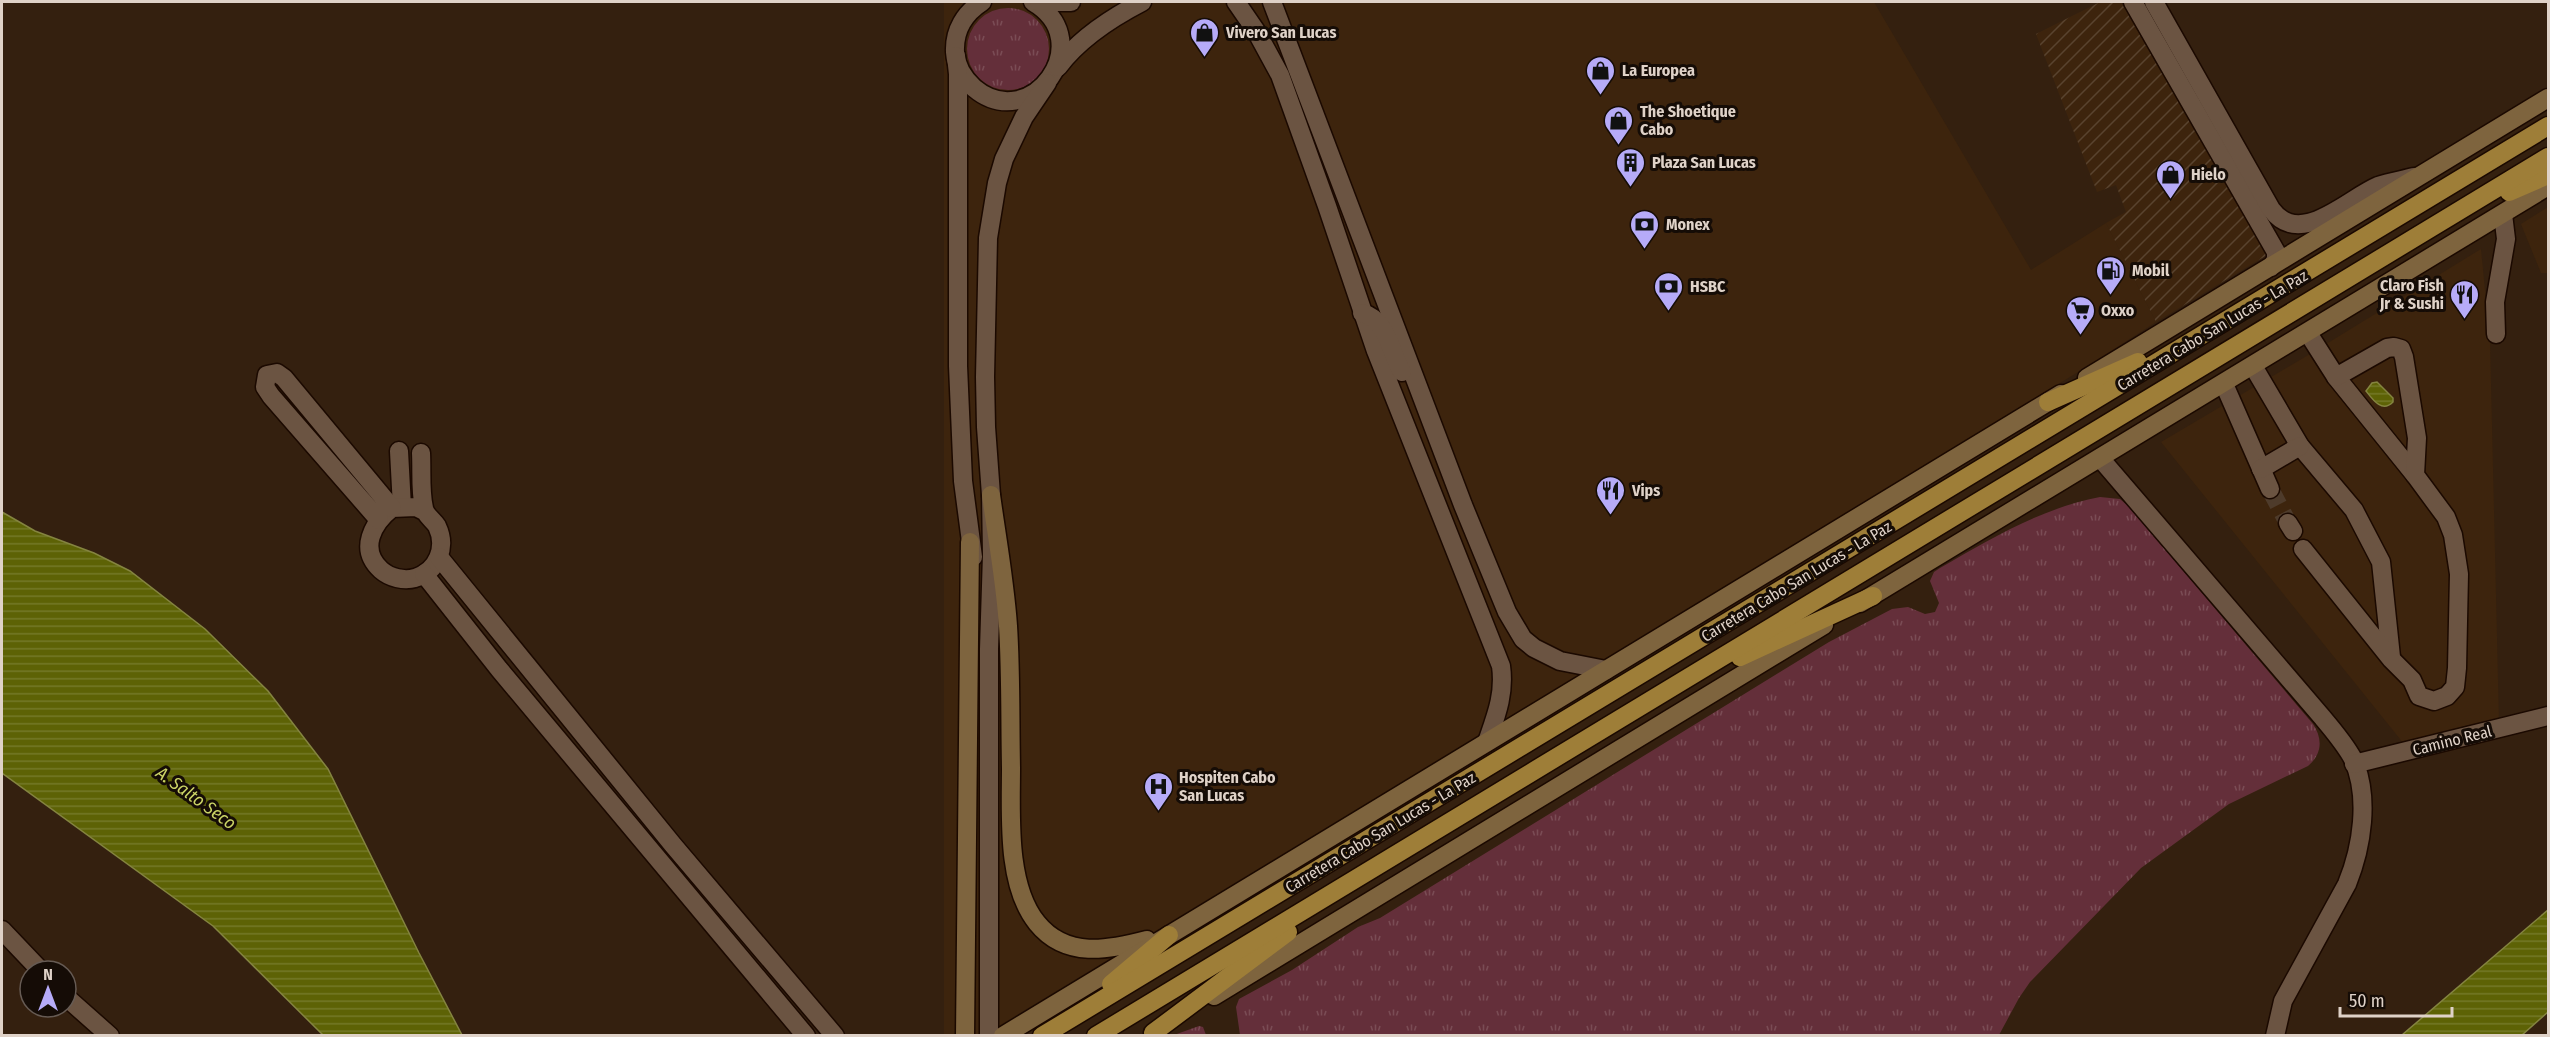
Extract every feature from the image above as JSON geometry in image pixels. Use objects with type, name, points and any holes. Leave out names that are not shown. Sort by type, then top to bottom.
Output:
[{"type":"highway","name":"Carretera Cabo San Lucas - La Paz","points":[[1042,1035],[2548,126]]},
{"type":"highway","name":"Carretera Cabo San Lucas - La Paz","points":[[1096,1035],[2548,158]]},
{"type":"highway","points":[[2449,218],[2548,176]]},
{"type":"highway","points":[[2048,402],[2116,373],[2232,318]]},
{"type":"highway","points":[[1656,696],[1872,596]]},
{"type":"highway","points":[[1151,1034],[1369,872]]},
{"type":"highway","points":[[1070,1019],[1169,935]]},
{"type":"main road","points":[[1003,1035],[2548,98]]},
{"type":"main road","points":[[1151,1034],[2548,186]]},
{"type":"main road","points":[[991,495],[1008,626],[1011,815],[1015,860],[1017,880],[1028,911],[1048,934],[1085,949],[1116,949],[1169,935]]},
{"type":"main road","points":[[965,1035],[970,542]]},
{"type":"street","points":[[960,2],[956,56],[958,85],[958,366],[963,481],[970,542],[989,649]]},
{"type":"street","points":[[956,37],[965,16],[982,2]]},
{"type":"street","points":[[956,56],[960,70],[969,83],[981,93],[995,99],[1010,100],[1025,97],[1050,78],[1060,56],[1059,33],[1048,14],[1033,2]]},
{"type":"street","points":[[1039,2],[1071,2]]},
{"type":"street","points":[[989,1035],[991,495],[985,377],[987,261],[991,211],[996,183],[1012,139],[1030,106],[1050,78],[1066,57],[1085,39],[1106,23],[1142,2]]},
{"type":"street","points":[[1236,2],[1256,31],[1280,75],[1328,206],[1362,313],[1501,666],[1502,696],[1487,742]]},
{"type":"street","points":[[1272,2],[1463,505],[1515,627],[1529,644],[1547,655],[1577,665],[1606,670]]},
{"type":"street","points":[[2133,2],[2276,252],[2275,261],[2271,267]]},
{"type":"street","points":[[2154,2],[2271,209],[2284,221],[2305,225],[2313,223],[2379,186],[2420,176]]},
{"type":"street","points":[[2496,334],[2494,302],[2506,239],[2503,214]]},
{"type":"street","points":[[1362,313],[1370,315],[1380,325],[1402,374],[1410,381],[1418,383]]},
{"type":"street","points":[[2303,549],[2391,659],[2412,680],[2419,696],[2434,701],[2447,696],[2455,687],[2457,668],[2459,574],[2453,535],[2446,517],[2336,377],[2308,333]]},
{"type":"street","points":[[2336,377],[2386,348],[2401,349],[2417,438],[2415,475]]},
{"type":"street","points":[[2253,366],[2300,446],[2354,510],[2381,562],[2391,659]]},
{"type":"street","points":[[274,373],[284,378],[391,512],[271,396],[265,387],[267,375],[274,373]]},
{"type":"street","points":[[2224,384],[2270,489]]},
{"type":"street","points":[[2261,469],[2300,446]]},
{"type":"street","points":[[391,512],[416,507],[424,511],[436,524],[440,534],[442,546],[433,567],[413,579],[390,576],[381,570],[374,561],[370,549],[370,537],[391,512],[399,451]]},
{"type":"street","points":[[421,453],[424,511]]},
{"type":"street","points":[[2100,458],[2322,717],[2346,748],[2355,764],[2360,786],[2361,820],[2354,863],[2347,884],[2283,1001],[2276,1035]]},
{"type":"street","points":[[439,557],[673,845],[835,1035]]},
{"type":"street","points":[[424,574],[491,659],[806,1035]]},
{"type":"street","points":[[491,659],[509,643]]},
{"type":"street","name":"Camino Real","points":[[2355,764],[2548,716]]},
{"type":"street","points":[[655,856],[673,845]]},
{"type":"street","points":[[2,930],[30,959]]},
{"type":"street","points":[[78,1007],[110,1035]]},
{"type":"shaded area","points":[[944,2],[1874,2],[2031,270],[2106,223],[2156,322],[2083,369],[984,1035],[944,1036]]},
{"type":"shaded area","points":[[2100,2],[2121,2],[2267,255],[2156,322],[2106,223],[2126,212],[2116,185],[2097,192],[2036,34]]},
{"type":"shaded area","points":[[2548,207],[2548,273],[2541,273],[2521,224]]},
{"type":"shaded area","points":[[2481,249],[2490,341],[2499,722],[2404,744],[2161,442]]},
{"type":"green space","points":[[1008,8],[1024,11],[1037,20],[1046,33],[1049,49],[1046,65],[1037,78],[1024,87],[1008,90],[992,87],[979,78],[970,65],[967,49],[970,33],[979,20],[992,11]]},
{"type":"green space","points":[[2100,497],[2120,499],[2128,506],[2313,724],[2320,746],[2308,766],[2229,804],[2141,868],[2030,982],[1999,1035],[1240,1035],[1236,1007],[1239,999],[1292,970],[1358,927],[1380,918],[1829,642],[1892,609],[1908,607],[1925,614],[1935,612],[1939,603],[1930,581],[1934,572],[1940,568],[2037,517]]},
{"type":"green space","points":[[1199,1026],[1203,1027],[1206,1035],[1174,1035]]},
{"type":"water","points":[[2377,382],[2393,398],[2393,402],[2389,405],[2381,406],[2366,391],[2372,383]]},
{"type":"water","name":"A. Salto Seco","points":[[2,512],[35,531],[94,553],[130,571],[205,629],[268,691],[328,769],[462,1035],[323,1035],[213,926],[2,773]]},
{"type":"water","points":[[2548,910],[2548,1012],[2522,1035],[2402,1035]]},
{"type":"tunnel","points":[[2270,489],[2288,523]]},
{"type":"place","name":"Vivero San Lucas","points":[[1205,58]]},
{"type":"place","name":"La Europea","points":[[1601,96]]},
{"type":"place","name":"The Shoetique Cabo","points":[[1619,146]]},
{"type":"place","name":"Plaza San Lucas","points":[[1631,188]]},
{"type":"place","name":"Hielo","points":[[2170,200]]},
{"type":"place","name":"Monex","points":[[1645,250]]},
{"type":"place","name":"Mobil","points":[[2111,296]]},
{"type":"place","name":"HSBC","points":[[1669,312]]},
{"type":"place","name":"Claro Fish Jr & Sushi","points":[[2465,320]]},
{"type":"place","name":"Oxxo","points":[[2080,336]]},
{"type":"place","name":"Vips","points":[[1611,516]]},
{"type":"place","name":"Hospiten Cabo San Lucas","points":[[1158,812]]}]
